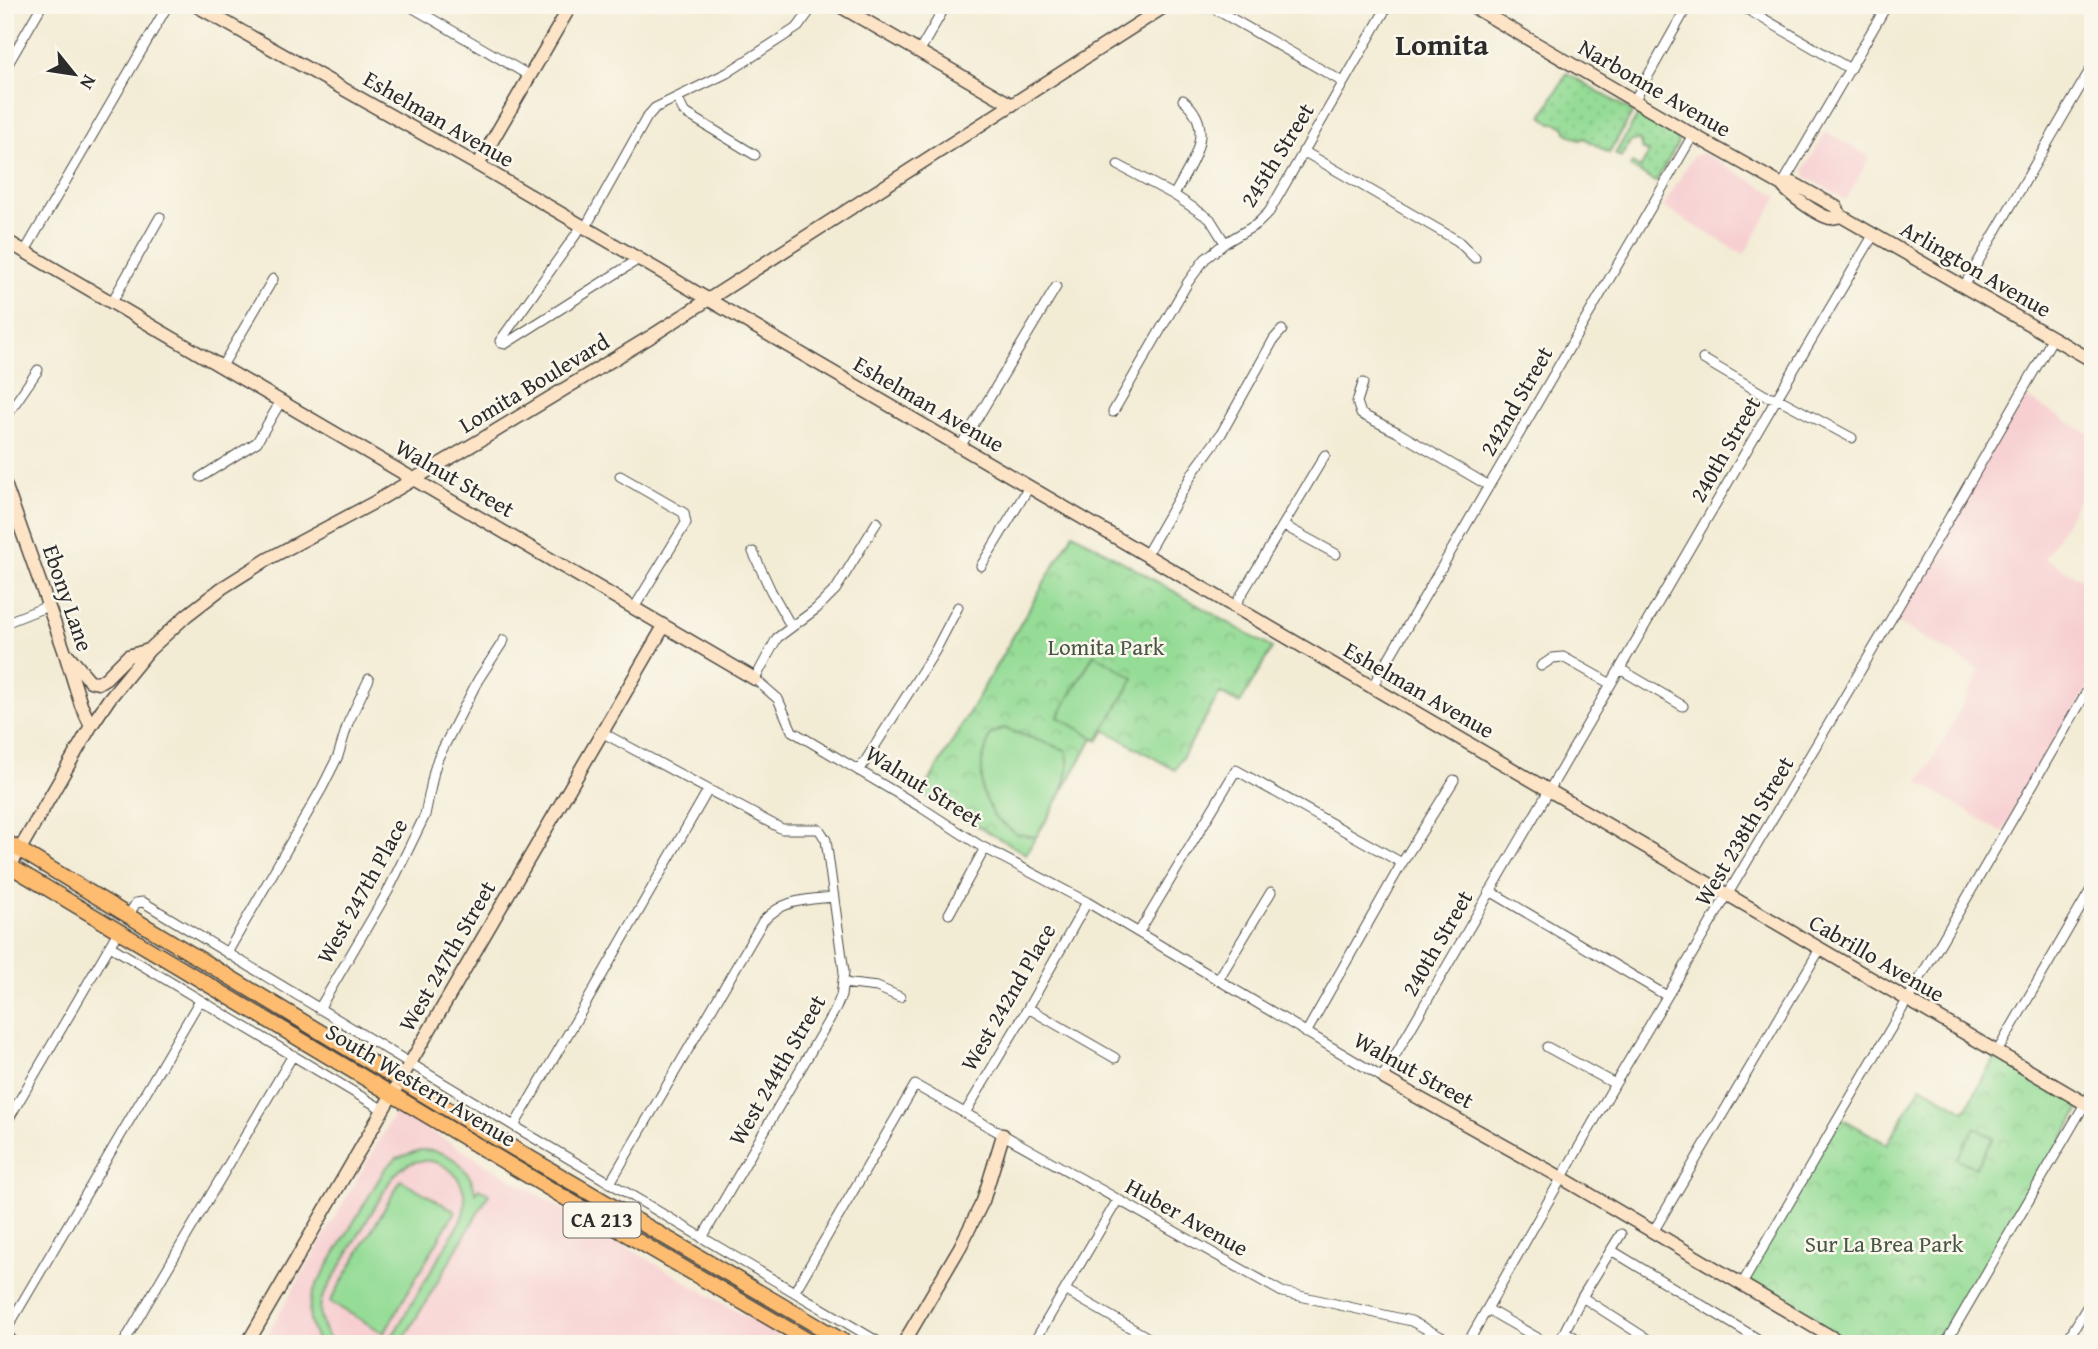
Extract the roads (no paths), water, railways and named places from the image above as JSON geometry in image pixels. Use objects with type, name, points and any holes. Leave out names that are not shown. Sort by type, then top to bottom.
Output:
[{"type":"main road","name":"South Western Avenue","points":[[5,841],[479,1128],[848,1344]]},
{"type":"main road","name":"South Western Avenue","points":[[7,868],[119,930],[814,1344]]},
{"type":"street","points":[[5,69],[42,5]]},
{"type":"street","points":[[25,251],[168,5]]},
{"type":"street","name":"Eshelman Avenue","points":[[195,5],[478,165],[1640,844]]},
{"type":"street","points":[[408,5],[530,76]]},
{"type":"street","points":[[478,165],[571,5]]},
{"type":"street","points":[[639,259],[505,344],[501,343],[583,227],[647,117],[655,108],[727,73],[798,27],[814,5]]},
{"type":"street","points":[[838,5],[1012,105]]},
{"type":"street","points":[[919,52],[946,5]]},
{"type":"street","name":"Lomita Boulevard","points":[[7,868],[109,699],[149,650],[187,615],[225,586],[268,559],[369,506],[526,414],[1167,5]]},
{"type":"street","points":[[1208,5],[1343,82]]},
{"type":"street","name":"245th Street","points":[[1113,412],[1188,282],[1205,259],[1225,243],[1257,224],[1269,212],[1388,5]]},
{"type":"street","name":"Narbonne Avenue","points":[[1470,5],[1782,185],[1793,183],[1836,207],[1841,216],[1874,234]]},
{"type":"street","points":[[1634,101],[1688,5]]},
{"type":"street","points":[[1740,5],[1850,69]]},
{"type":"street","points":[[1782,185],[1887,5]]},
{"type":"street","points":[[1964,286],[2093,65]]},
{"type":"street","points":[[677,97],[684,111],[755,155]]},
{"type":"street","points":[[1174,195],[1197,153],[1200,141],[1198,119],[1193,108],[1183,100]]},
{"type":"street","name":"242nd Street","points":[[1372,687],[1693,135]]},
{"type":"street","points":[[1303,151],[1458,241],[1475,258]]},
{"type":"street","points":[[1118,165],[1174,195],[1210,219],[1225,243]]},
{"type":"street","points":[[112,302],[160,218]]},
{"type":"street","name":"Arlington Avenue","points":[[1874,234],[2093,361]]},
{"type":"street","name":"240th Street","points":[[1383,1078],[1874,234]]},
{"type":"street","name":"Walnut Street","points":[[5,240],[755,679],[778,699],[792,732],[985,848],[1139,932],[1306,1033],[1562,1178],[1843,1344]]},
{"type":"street","points":[[222,366],[273,279]]},
{"type":"street","points":[[960,447],[1056,287]]},
{"type":"street","points":[[1146,555],[1194,471],[1221,434],[1274,339],[1282,330]]},
{"type":"street","name":"West 238th Street","points":[[1467,1344],[1615,1084],[1729,895],[2053,338]]},
{"type":"street","points":[[1703,359],[1766,396],[1777,398],[1852,438]]},
{"type":"street","points":[[5,418],[38,370]]},
{"type":"street","points":[[1363,383],[1357,402],[1361,414],[1489,486]]},
{"type":"street","points":[[201,477],[257,442],[281,401]]},
{"type":"street","points":[[1234,607],[1325,454]]},
{"type":"street","points":[[620,476],[684,513],[685,523],[634,608]]},
{"type":"street","name":"Ebony Lane","points":[[5,484],[81,705],[91,726]]},
{"type":"street","points":[[981,566],[1029,487]]},
{"type":"street","points":[[755,679],[777,638],[817,609],[836,589],[877,522]]},
{"type":"street","points":[[1283,525],[1336,554]]},
{"type":"street","points":[[753,552],[791,626]]},
{"type":"street","points":[[5,623],[48,606]]},
{"type":"street","points":[[859,771],[935,651],[958,607]]},
{"type":"street","name":"West 247th Street","points":[[247,1344],[663,626]]},
{"type":"street","name":"West 247th Place","points":[[319,1009],[388,891],[425,815],[438,758],[478,680],[504,640]]},
{"type":"street","points":[[64,650],[94,683],[103,681],[128,656],[149,650]]},
{"type":"street","points":[[1541,666],[1553,658],[1563,657],[1611,684]]},
{"type":"street","points":[[1620,669],[1683,706]]},
{"type":"street","points":[[227,953],[322,788],[338,757],[348,723],[369,679]]},
{"type":"street","points":[[1742,1284],[2093,681]]},
{"type":"street","points":[[513,1126],[586,1005],[708,789],[603,733]]},
{"type":"street","points":[[1139,932],[1236,769],[1402,863]]},
{"type":"street","points":[[1306,1033],[1402,863],[1454,780]]},
{"type":"street","name":"West 244th Street","points":[[702,1238],[836,1008],[844,984],[826,840],[819,829],[782,829],[708,789]]},
{"type":"street","name":"Cabrillo Avenue","points":[[1640,844],[2089,1106]]},
{"type":"street","points":[[949,914],[985,848]]},
{"type":"street","points":[[1997,1052],[2093,886]]},
{"type":"street","points":[[1490,891],[1667,996]]},
{"type":"street","points":[[1217,980],[1271,892]]},
{"type":"street","points":[[610,1183],[763,922],[775,910],[790,902],[833,897]]},
{"type":"street","name":"South Western Avenue","points":[[128,916],[136,903],[143,902],[513,1126],[882,1344]]},
{"type":"street","name":"West 242nd Place","points":[[965,1113],[1087,902]]},
{"type":"street","points":[[5,1125],[119,930]]},
{"type":"street","name":"South Western Avenue","points":[[110,946],[382,1110]]},
{"type":"street","points":[[1653,1232],[1773,1026],[1796,992],[1819,948]]},
{"type":"street","points":[[844,984],[877,987],[900,997]]},
{"type":"street","points":[[13,1344],[5,1334],[200,1000]]},
{"type":"street","points":[[1028,1008],[1115,1058]]},
{"type":"street","points":[[1547,1047],[1615,1084]]},
{"type":"street","points":[[123,1344],[293,1055]]},
{"type":"street","name":"Huber Avenue","points":[[795,1292],[915,1085],[1282,1292],[1411,1321],[1455,1344]]},
{"type":"street","points":[[1945,1344],[2089,1106],[2093,1090]]},
{"type":"street","points":[[903,1344],[961,1247],[983,1201],[1003,1135]]},
{"type":"street","points":[[1033,1344],[1117,1201]]},
{"type":"street","points":[[1558,1344],[1582,1297],[1621,1234]]},
{"type":"street","points":[[1611,1250],[1766,1344]]},
{"type":"street","points":[[1065,1290],[1153,1343]]},
{"type":"street","points":[[1582,1297],[1655,1344]]},
{"type":"street","points":[[2065,1344],[2093,1297]]},
{"type":"street","points":[[1487,1309],[1541,1340]]},
{"type":"street","points":[[1565,1332],[1586,1344]]},
{"type":"district","name":"Lomita","points":[[1442,45]]},
{"type":"park label","name":"Lomita Park","points":[[1106,647]]},
{"type":"park label","name":"Sur La Brea Park","points":[[1884,1244]]}]
